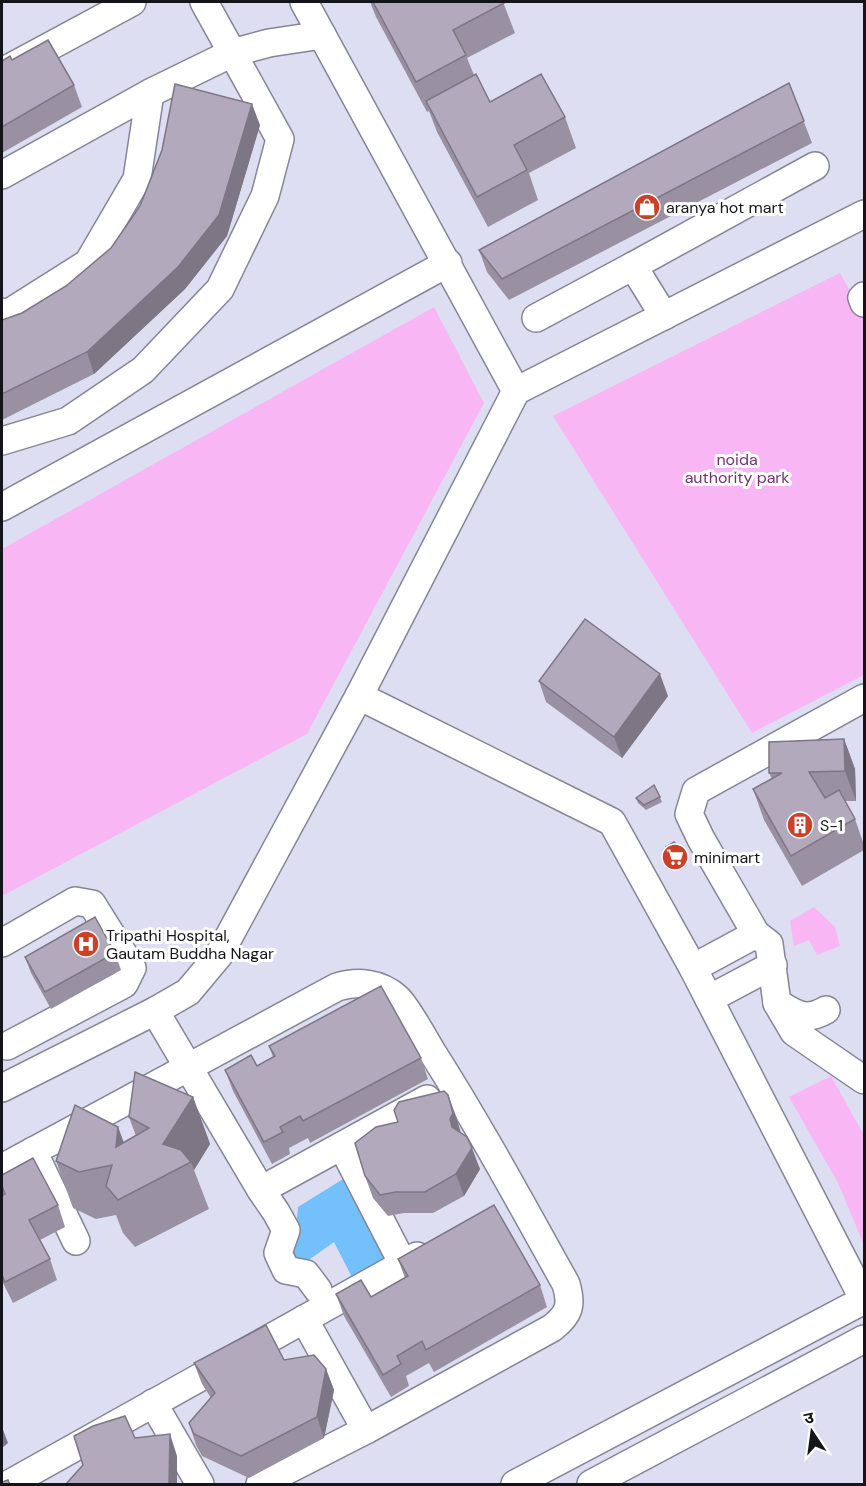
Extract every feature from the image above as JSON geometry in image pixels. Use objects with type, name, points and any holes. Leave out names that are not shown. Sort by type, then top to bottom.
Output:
[{"type":"street","points":[[2,72],[132,2]]},
{"type":"street","points":[[2,441],[68,421],[143,370],[220,289],[265,196],[280,139],[204,2]]},
{"type":"street","points":[[304,2],[516,391]]},
{"type":"street","points":[[2,175],[150,93],[232,53],[269,42],[322,35]]},
{"type":"street","points":[[2,312],[9,313],[88,263],[137,179],[150,93]]},
{"type":"street","points":[[536,318],[815,166]]},
{"type":"street","points":[[2,943],[75,901],[92,904],[132,968],[124,984],[4,1041],[12,1083],[188,992],[219,955],[359,696],[516,391],[864,214]]},
{"type":"street","points":[[2,507],[448,263]]},
{"type":"street","points":[[633,266],[664,316]]},
{"type":"street","points":[[864,296],[862,298],[864,303]]},
{"type":"street","points":[[359,696],[612,822],[693,968],[864,1300],[515,1485]]},
{"type":"street","points":[[864,698],[696,791],[689,814],[756,934],[769,944],[777,1003],[794,1032],[864,1080]]},
{"type":"street","points":[[693,968],[756,934]]},
{"type":"street","points":[[708,999],[773,965]]},
{"type":"street","points":[[2,1168],[337,987],[351,983],[367,983],[382,988],[397,998],[453,1085],[510,1206],[567,1284],[570,1304],[562,1320],[552,1328],[260,1485]]},
{"type":"street","points":[[777,1003],[798,1015],[813,1017],[826,1010]]},
{"type":"street","points":[[155,1011],[286,1230],[278,1252],[286,1270],[306,1274],[318,1290]]},
{"type":"street","points":[[261,1190],[453,1085]]},
{"type":"street","points":[[342,1146],[403,1264]]},
{"type":"street","points":[[33,1151],[76,1241]]},
{"type":"street","points":[[9,1485],[38,1477],[153,1404],[442,1243]]},
{"type":"street","points":[[304,1319],[366,1430]]},
{"type":"street","points":[[591,1485],[863,1346]]},
{"type":"street","points":[[153,1404],[200,1485]]},
{"type":"green space","name":"noida authority park","points":[[840,273],[864,316],[864,675],[752,733],[553,416]]},
{"type":"green space","points":[[434,307],[484,403],[307,734],[2,896],[2,549]]},
{"type":"green space","points":[[814,907],[835,927],[840,946],[817,955],[809,940],[794,946],[790,921]]},
{"type":"green space","points":[[831,1076],[864,1135],[864,1245],[838,1183],[789,1097]]},
{"type":"water","points":[[348,1176],[397,1252],[358,1289],[334,1242],[303,1264],[280,1258],[296,1230],[298,1207]]},
{"type":"building","points":[[373,2],[504,3],[453,30],[466,55],[416,82]]},
{"type":"building","points":[[48,40],[74,85],[2,127],[2,61],[10,56],[12,60]]},
{"type":"building","points":[[476,74],[490,102],[541,74],[565,117],[514,145],[527,170],[477,197],[426,101]]},
{"type":"building","points":[[789,83],[804,121],[502,279],[479,250]]},
{"type":"building","points":[[175,84],[252,104],[219,215],[178,267],[87,352],[2,394],[2,320],[22,313],[66,286],[111,248],[140,206],[162,150]]},
{"type":"building","points":[[585,619],[660,674],[614,737],[539,681]]},
{"type":"building","points":[[844,739],[845,771],[809,772],[825,798],[839,790],[855,819],[791,856],[753,789],[782,773],[769,773],[769,742]]},
{"type":"building","points":[[654,785],[660,797],[644,805],[636,798]]},
{"type":"building","points":[[674,842],[679,848],[673,855],[666,847]]},
{"type":"building","points":[[95,917],[115,953],[45,992],[25,957]]},
{"type":"building","points":[[381,986],[421,1058],[303,1121],[300,1116],[280,1127],[283,1132],[264,1142],[225,1070],[251,1055],[257,1066],[275,1056],[269,1046]]},
{"type":"building","points":[[135,1072],[193,1097],[163,1144],[181,1150],[191,1162],[118,1200],[106,1186],[112,1165],[79,1172],[56,1161],[75,1105],[118,1127],[116,1147],[149,1128],[129,1117]]},
{"type":"building","points":[[444,1091],[448,1095],[453,1113],[450,1119],[452,1127],[467,1137],[472,1148],[456,1174],[425,1192],[396,1192],[380,1195],[365,1176],[355,1143],[376,1127],[398,1122],[394,1110],[399,1102]]},
{"type":"building","points":[[33,1158],[58,1205],[29,1220],[50,1259],[5,1282],[2,1275],[2,1196],[5,1194],[2,1175]]},
{"type":"building","points":[[494,1205],[540,1285],[426,1350],[422,1341],[397,1356],[401,1364],[383,1375],[336,1294],[361,1280],[371,1297],[408,1276],[398,1259]]},
{"type":"building","points":[[266,1325],[284,1360],[314,1355],[326,1369],[317,1417],[241,1456],[194,1434],[189,1423],[215,1393],[194,1363]]},
{"type":"building","points":[[125,1416],[135,1438],[170,1434],[169,1485],[65,1485],[83,1465],[74,1436],[93,1426]]},
{"type":"building","points":[[8,1480],[10,1485],[2,1485],[2,1482]]},
{"type":"place","name":"aranya hot mart","points":[[647,207]]},
{"type":"place","name":"S-1","points":[[800,825]]},
{"type":"place","name":"minimart","points":[[675,857]]},
{"type":"place","name":"Tripathi Hospital, Gautam Buddha Nagar","points":[[86,944]]}]
